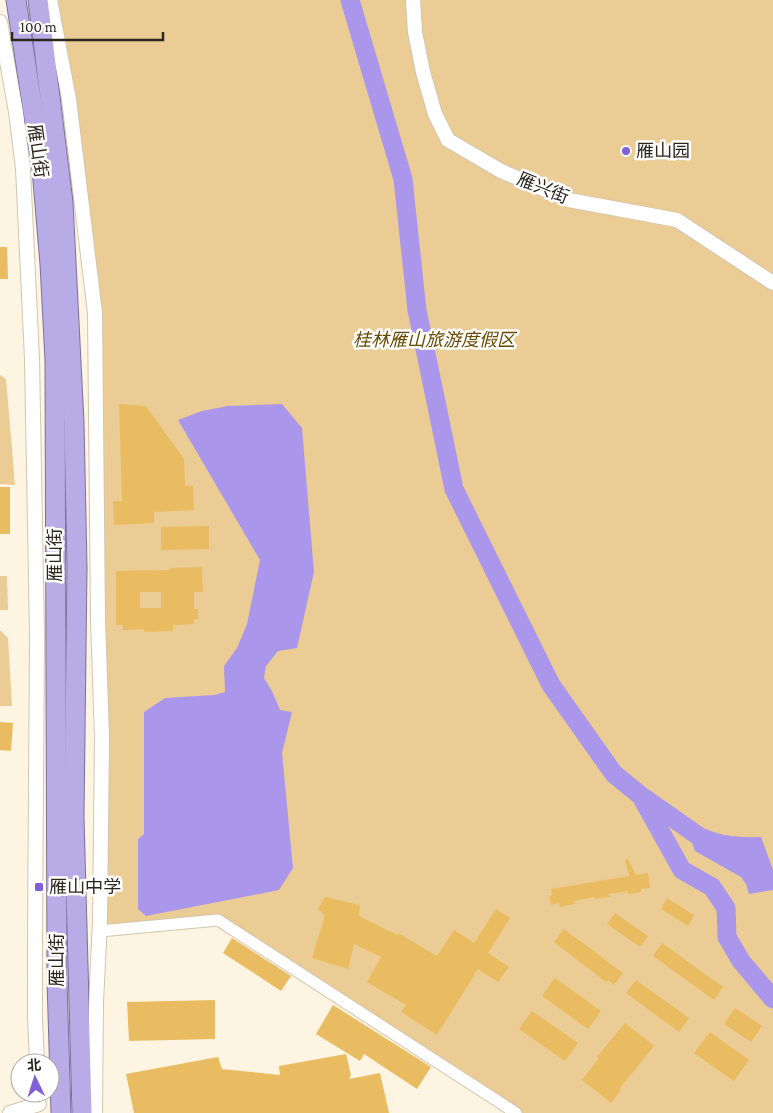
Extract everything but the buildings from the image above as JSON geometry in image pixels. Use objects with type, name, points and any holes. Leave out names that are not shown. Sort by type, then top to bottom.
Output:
[{"type":"highway","name":"雁山街","points":[[16,0],[42,169],[50,264],[55,360],[57,981],[61,1113]]},
{"type":"highway","name":"雁山街","points":[[38,0],[62,202],[74,422],[77,567],[74,817],[82,1113]]},
{"type":"street","points":[[50,0],[69,99],[95,313],[98,620],[102,736],[100,931],[96,1002],[95,1113]]},
{"type":"street","name":"雁兴街","points":[[413,0],[415,32],[422,72],[435,114],[448,140],[501,171],[568,200],[677,220],[773,283]]},
{"type":"street","points":[[0,22],[16,112],[23,169],[32,359],[37,636],[35,937],[37,1053]]},
{"type":"street","points":[[100,931],[218,920],[516,1113]]},
{"type":"street","points":[[10,1113],[39,1103]]},
{"type":"green space","name":"桂林雁山旅游度假区","points":[[50,0],[773,0],[773,1113],[516,1113],[219,920],[100,931],[95,313]]},
{"type":"green space","points":[[0,375],[6,379],[15,485],[0,484]]},
{"type":"green space","points":[[0,576],[7,576],[8,610],[0,610]]},
{"type":"green space","points":[[0,630],[8,638],[12,706],[0,706]]},
{"type":"shaded area","points":[[282,404],[302,428],[314,572],[297,648],[278,651],[266,666],[264,678],[280,710],[292,712],[282,753],[293,868],[279,890],[146,916],[138,909],[138,839],[144,834],[144,712],[165,698],[214,695],[225,692],[224,666],[237,648],[247,624],[260,560],[178,420],[202,411],[228,406]]},
{"type":"shaded area","points":[[683,818],[720,834],[739,837],[761,837],[773,870],[773,890],[749,894],[746,884],[741,877],[695,851]]},
{"type":"waterway","points":[[350,0],[403,179],[417,310],[454,489],[551,685],[614,774],[640,795],[707,842]]},
{"type":"waterway","points":[[643,800],[682,870],[712,887],[726,908],[727,937],[741,961],[773,999]]},
{"type":"place","name":"雁山园","points":[[626,151]]},
{"type":"place","name":"雁山中学","points":[[39,887]]}]
